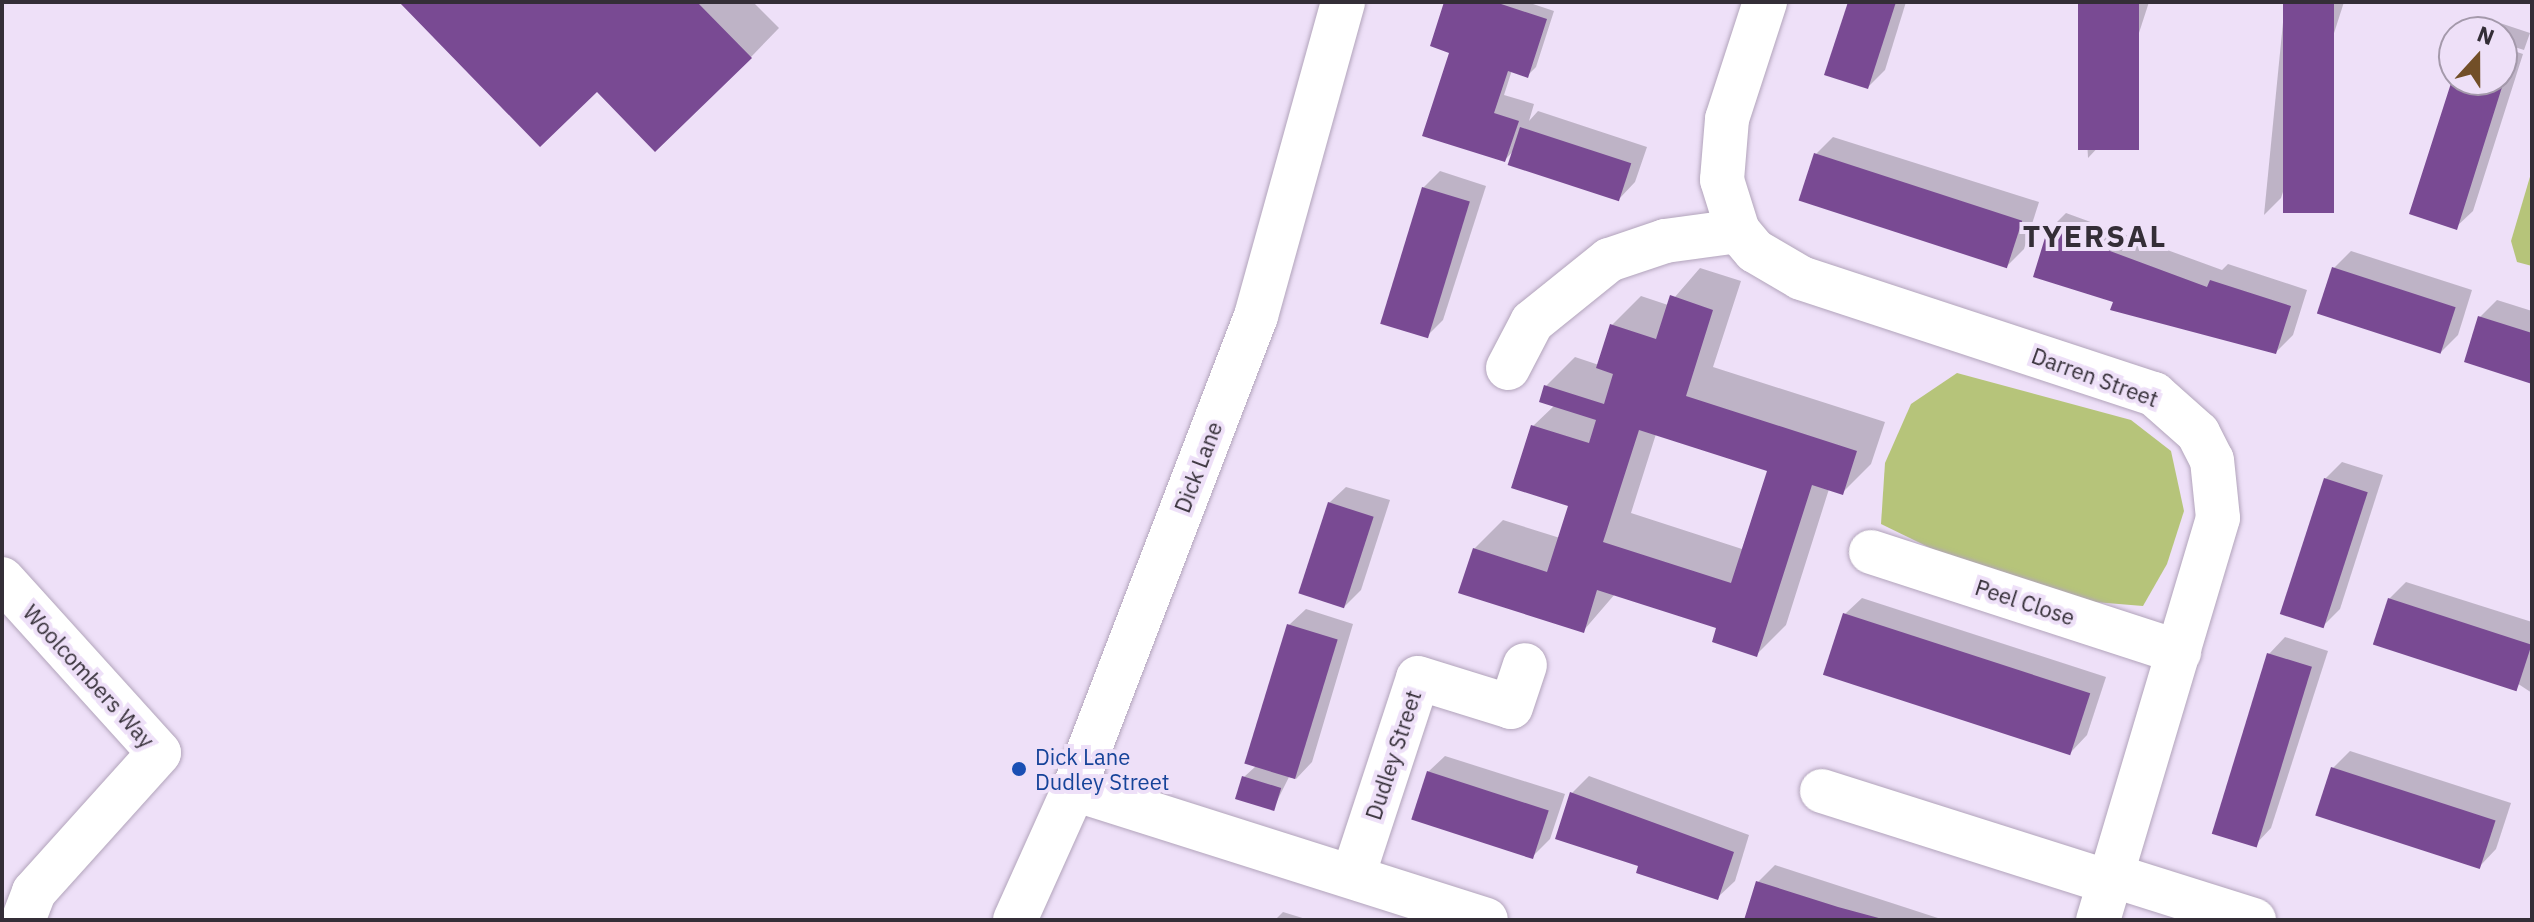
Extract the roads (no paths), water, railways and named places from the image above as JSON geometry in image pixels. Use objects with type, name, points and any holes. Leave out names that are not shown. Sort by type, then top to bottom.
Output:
[{"type":"street","name":"Dick Lane","points":[[1015,920],[1074,789],[1256,316],[1343,2]]},
{"type":"street","name":"Darren Street","points":[[1765,2],[1727,119],[1723,153],[1724,193],[1738,231],[1777,268],[2126,384],[2178,411],[2198,433],[2219,489],[2218,518],[2106,893]]},
{"type":"street","points":[[1508,368],[1532,322],[1609,260],[1665,241],[1738,231]]},
{"type":"street","name":"Peel Close","points":[[1871,552],[2179,652]]},
{"type":"street","name":"Woolcombers Way","points":[[2,579],[159,753],[34,892],[23,920]]},
{"type":"street","name":"Dudley Street","points":[[1353,876],[1418,678],[1511,707],[1525,665]]},
{"type":"street","points":[[1074,789],[1486,920]]},
{"type":"street","points":[[1822,791],[2106,893],[2254,920]]},
{"type":"place","name":"Dick Lane Dudley Street","points":[[1019,769]]},
{"type":"district","name":"TYERSAL","points":[[2095,236]]}]
